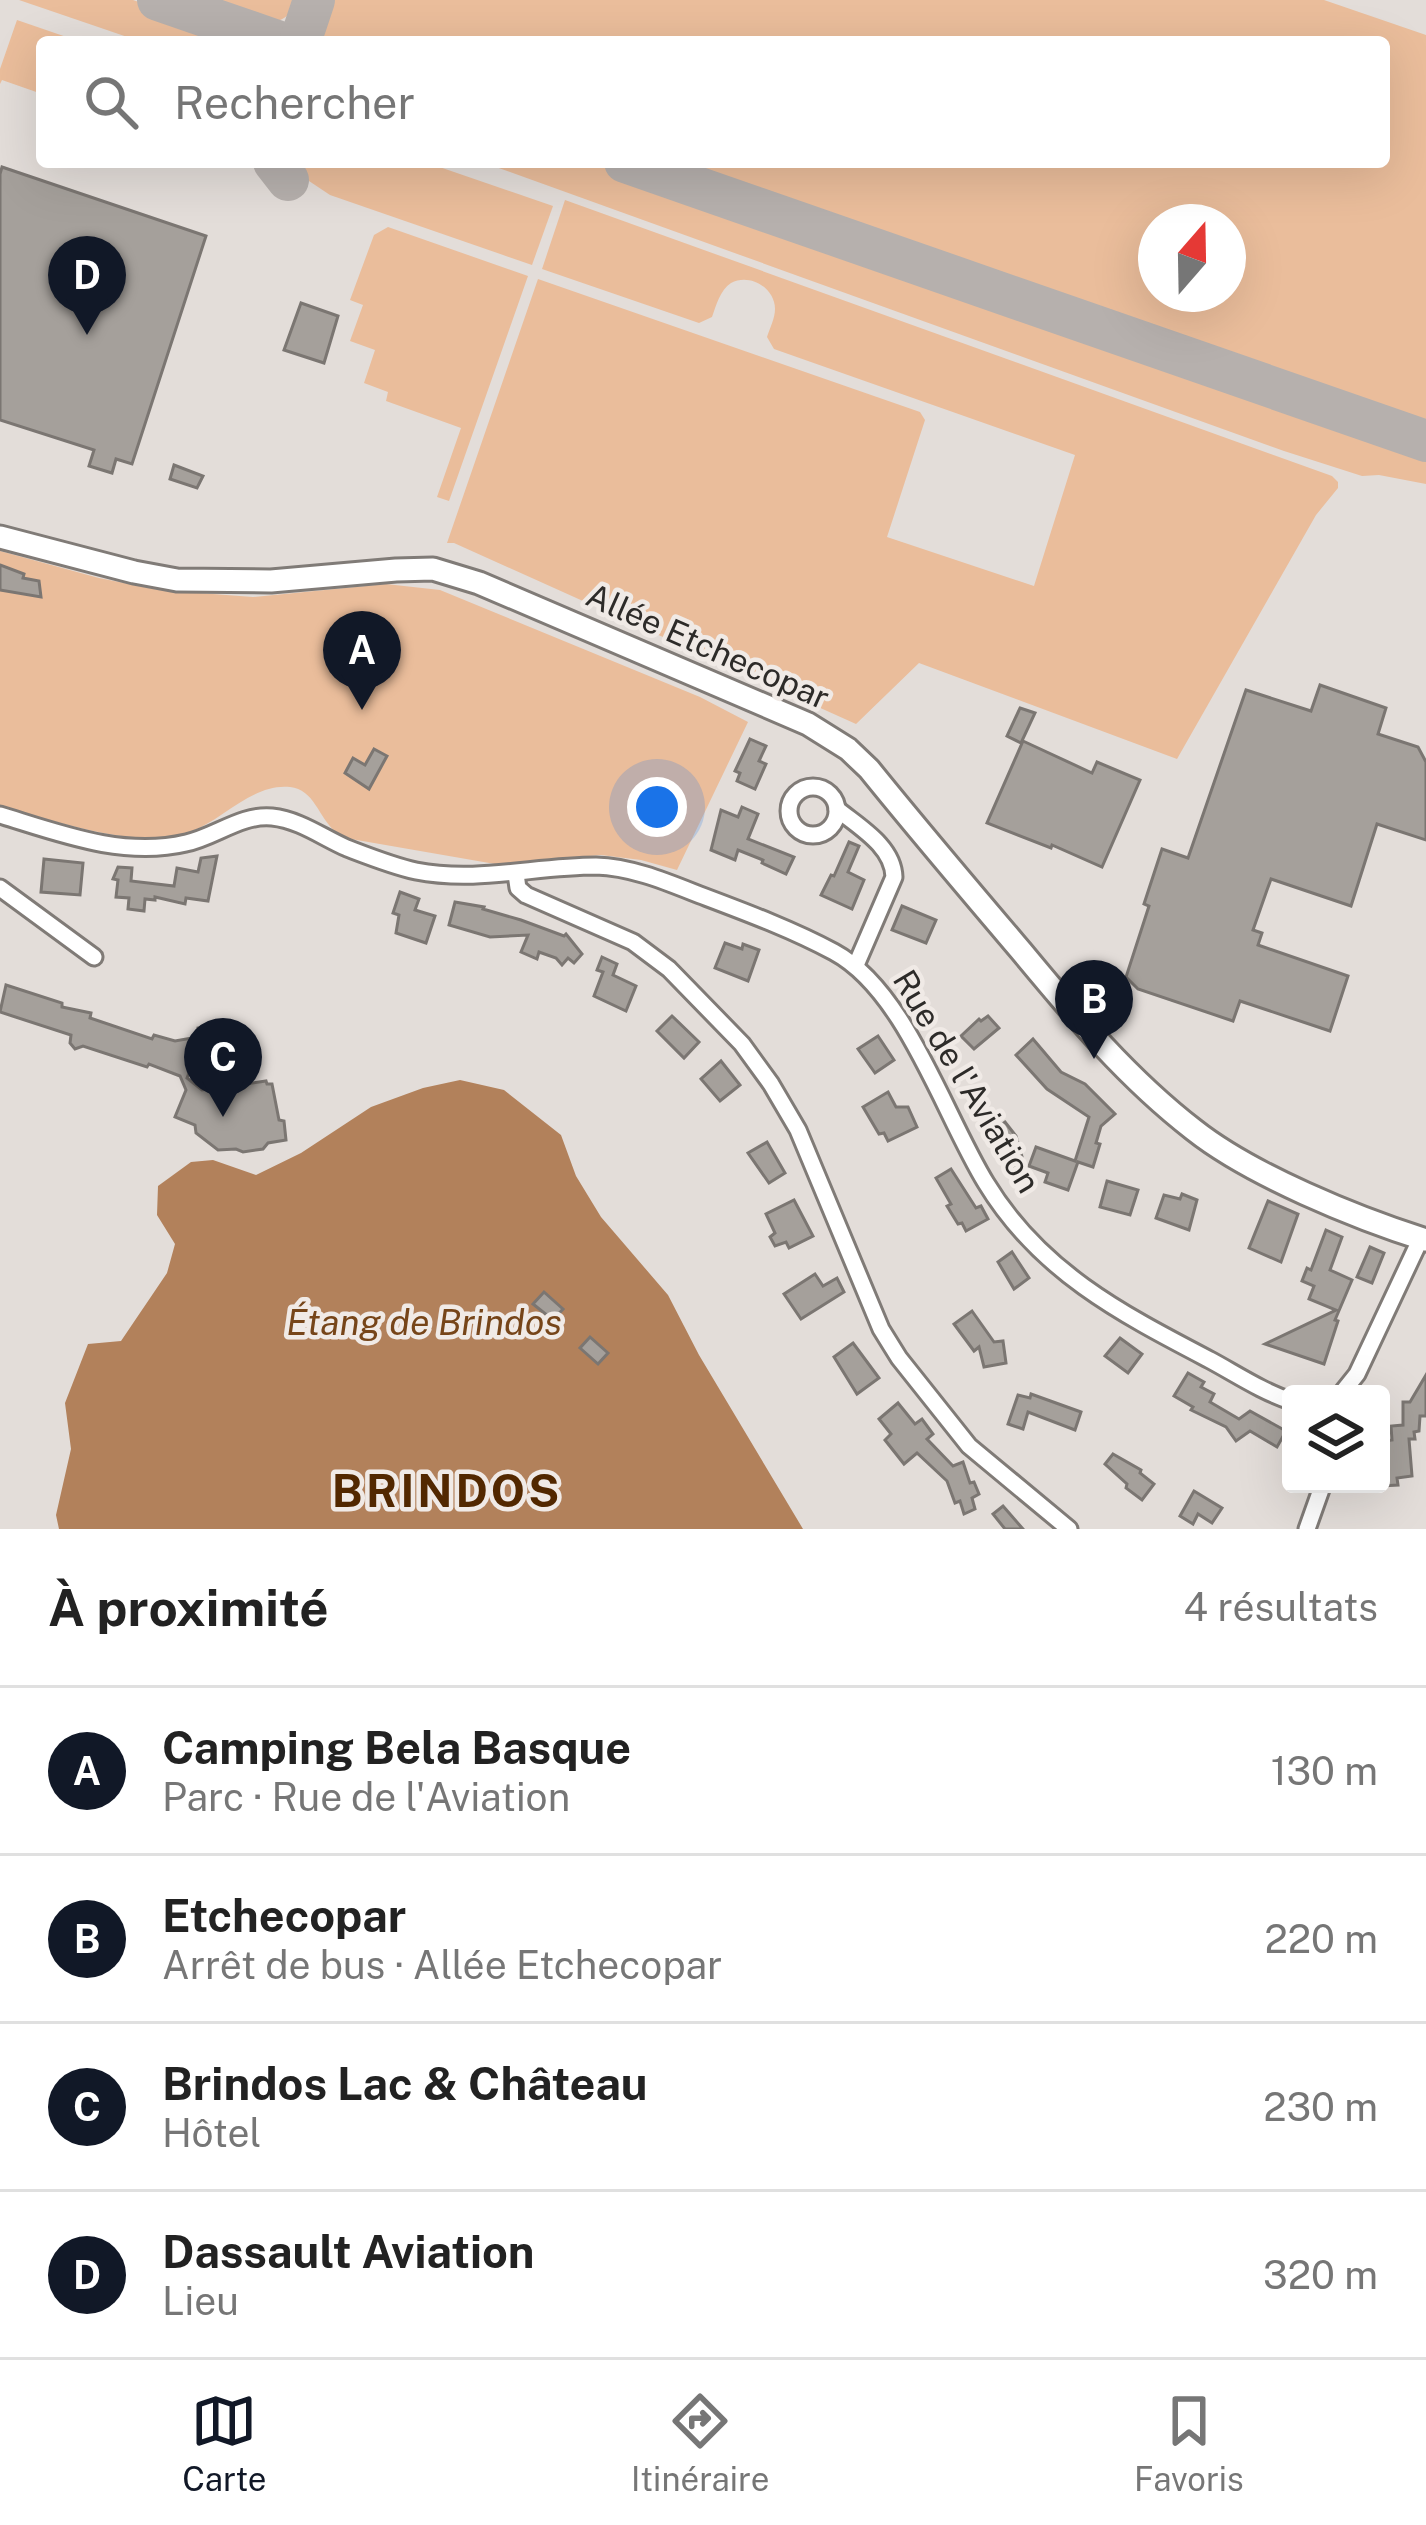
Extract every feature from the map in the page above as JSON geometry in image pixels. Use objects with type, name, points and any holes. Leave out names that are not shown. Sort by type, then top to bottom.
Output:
[{"type":"street","name":"Allée Etchecopar","points":[[0,537],[177,580],[271,581],[433,569],[478,583],[808,724],[848,749],[869,769],[1083,1024],[1133,1077],[1196,1132],[1297,1189],[1424,1239]]},
{"type":"street","points":[[837,809],[887,852],[893,865],[894,877],[856,965]]},
{"type":"street","name":"Rue de l'Aviation","points":[[0,814],[114,846],[187,843],[244,820],[270,817],[303,825],[346,848],[415,871],[470,876],[602,866],[648,875],[832,951],[856,965],[888,1004],[930,1071],[986,1184],[1019,1229],[1061,1272],[1157,1333],[1282,1396]]},
{"type":"street","points":[[516,874],[518,888],[526,895],[633,943],[669,969],[742,1044],[798,1130],[881,1328],[899,1358],[969,1446],[1070,1529]]},
{"type":"street","points":[[0,888],[94,957]]},
{"type":"street","points":[[1349,1385],[1424,1239]]},
{"type":"street","points":[[1307,1529],[1320,1493]]},
{"type":"shaded area","points":[[19,0],[133,0],[238,36],[124,36]]},
{"type":"shaded area","points":[[182,0],[302,0],[276,22],[261,25],[230,19]]},
{"type":"shaded area","points":[[328,0],[1324,0],[1426,35],[1426,432],[668,168],[1390,168],[1390,36],[320,36],[319,25]]},
{"type":"shaded area","points":[[17,20],[64,36],[36,36],[36,92],[2,80],[0,84],[0,69]]},
{"type":"shaded area","points":[[300,168],[442,168],[553,206],[532,265],[330,195],[309,181]]},
{"type":"shaded area","points":[[499,168],[616,168],[1426,450],[1426,484],[1362,476]]},
{"type":"shaded area","points":[[565,200],[1332,476],[1338,488],[1316,515],[1177,759],[919,663],[856,724],[447,543],[538,279],[920,412],[925,420],[887,537],[1034,586],[1075,455],[774,349],[767,337],[774,301],[753,281],[731,283],[712,317],[699,323],[542,269]]},
{"type":"shaded area","points":[[388,227],[528,276],[449,501],[437,497],[461,428],[386,401],[388,392],[364,383],[375,350],[350,341],[363,305],[350,300],[374,235]]},
{"type":"shaded area","points":[[0,551],[159,590],[253,597],[386,584],[440,590],[700,697],[748,722],[677,870],[601,855],[495,864],[351,839],[329,825],[305,793],[290,787],[263,791],[190,832],[169,837],[95,831],[0,806]]},
{"type":"water","name":"Étang de Brindos","points":[[460,1080],[504,1090],[561,1135],[576,1176],[601,1217],[668,1295],[803,1529],[59,1529],[56,1515],[71,1449],[65,1403],[88,1344],[121,1341],[167,1273],[175,1244],[157,1215],[158,1186],[191,1162],[213,1160],[256,1175],[301,1153],[371,1107]]},
{"type":"building","points":[[2,167],[206,236],[132,464],[116,459],[112,473],[89,466],[94,450],[0,420]]},
{"type":"building","points":[[301,303],[338,316],[324,363],[284,350]]},
{"type":"building","points":[[174,465],[203,476],[197,488],[170,479]]},
{"type":"building","points":[[0,565],[39,581],[41,597],[0,590]]},
{"type":"building","points":[[1320,685],[1386,708],[1378,734],[1418,747],[1426,762],[1426,840],[1377,824],[1351,906],[1271,879],[1267,890],[1253,930],[1262,933],[1258,945],[1348,976],[1330,1031],[1240,1001],[1233,1021],[1138,989],[1126,977],[1162,849],[1188,858],[1246,690],[1311,711]]},
{"type":"building","points":[[1020,708],[1035,713],[1021,743],[1007,736]]},
{"type":"building","points":[[750,739],[766,746],[759,761],[766,764],[755,789],[737,781],[740,773],[735,771]]},
{"type":"building","points":[[1023,741],[1092,773],[1097,762],[1140,780],[1102,867],[987,823]]},
{"type":"building","points":[[374,749],[387,756],[369,789],[345,773],[353,758],[365,765]]},
{"type":"building","points":[[742,807],[758,814],[748,839],[794,857],[786,874],[738,850],[735,860],[711,850],[721,810],[738,817]]},
{"type":"building","points":[[849,842],[859,846],[848,872],[864,880],[852,909],[821,895]]},
{"type":"building","points":[[217,856],[208,901],[186,898],[185,904],[155,897],[145,899],[144,911],[128,909],[129,898],[116,897],[118,880],[113,879],[118,867],[132,868],[131,881],[174,886],[177,868],[198,872],[201,858]]},
{"type":"building","points":[[44,859],[83,863],[80,895],[41,892]]},
{"type":"building","points":[[400,892],[419,899],[415,910],[435,916],[426,943],[396,933],[399,915],[393,913]]},
{"type":"building","points":[[455,902],[566,934],[582,954],[574,963],[568,958],[562,965],[539,952],[537,959],[521,952],[528,935],[490,937],[449,925]]},
{"type":"building","points":[[902,906],[936,920],[926,943],[892,930]]},
{"type":"building","points":[[725,943],[759,950],[748,981],[715,968]]},
{"type":"building","points":[[602,957],[617,964],[613,975],[636,986],[626,1011],[594,996],[603,972],[597,970]]},
{"type":"building","points":[[6,985],[152,1039],[154,1035],[175,1041],[198,1037],[198,1028],[217,1025],[222,1054],[195,1058],[187,1078],[202,1090],[272,1084],[286,1140],[243,1152],[218,1150],[196,1133],[195,1125],[175,1117],[186,1090],[180,1076],[83,1046],[75,1049],[71,1035],[0,1012]]},
{"type":"building","points":[[672,1016],[699,1042],[684,1058],[657,1031]]},
{"type":"building","points":[[988,1016],[999,1028],[974,1049],[961,1036]]},
{"type":"building","points":[[878,1036],[894,1060],[875,1073],[858,1049]]},
{"type":"building","points":[[1033,1039],[1061,1072],[1085,1084],[1115,1114],[1101,1126],[1093,1167],[1078,1162],[1068,1190],[1045,1182],[1048,1173],[1029,1166],[1036,1147],[1075,1161],[1089,1117],[1047,1089],[1016,1055]]},
{"type":"building","points":[[721,1061],[740,1085],[720,1101],[701,1079]]},
{"type":"building","points":[[888,1092],[896,1107],[908,1107],[917,1127],[888,1141],[863,1107]]},
{"type":"building","points":[[1005,1122],[1016,1136],[1025,1167],[1015,1173],[1005,1167],[986,1136]]},
{"type":"building","points":[[767,1142],[785,1173],[769,1183],[748,1153]]},
{"type":"building","points":[[951,1169],[988,1219],[966,1231],[947,1206],[951,1204],[936,1178]]},
{"type":"building","points":[[1107,1181],[1138,1190],[1130,1215],[1100,1207]]},
{"type":"building","points":[[1182,1194],[1197,1200],[1189,1230],[1156,1218],[1164,1195],[1180,1199]]},
{"type":"building","points":[[794,1200],[813,1236],[789,1248],[786,1242],[775,1246],[766,1214]]},
{"type":"building","points":[[1268,1201],[1298,1214],[1281,1262],[1249,1248]]},
{"type":"building","points":[[1326,1230],[1342,1237],[1330,1270],[1352,1280],[1324,1364],[1265,1344],[1336,1310],[1309,1299],[1314,1286],[1302,1281]]},
{"type":"building","points":[[1370,1247],[1384,1253],[1372,1283],[1357,1277]]},
{"type":"building","points":[[1012,1252],[1029,1278],[1014,1289],[998,1262]]},
{"type":"building","points":[[815,1274],[823,1286],[837,1278],[844,1292],[801,1319],[784,1294]]},
{"type":"building","points":[[544,1292],[563,1309],[553,1320],[533,1304]]},
{"type":"building","points":[[972,1311],[994,1342],[1003,1341],[1006,1363],[984,1367],[979,1347],[974,1351],[954,1324]]},
{"type":"building","points":[[590,1337],[608,1353],[598,1364],[580,1348]]},
{"type":"building","points":[[1120,1338],[1142,1354],[1128,1373],[1105,1356]]},
{"type":"building","points":[[853,1343],[879,1378],[857,1394],[834,1357]]},
{"type":"building","points":[[1188,1373],[1214,1394],[1210,1402],[1239,1419],[1250,1411],[1282,1429],[1282,1438],[1277,1447],[1250,1431],[1236,1441],[1226,1427],[1174,1396]]},
{"type":"building","points":[[1426,1375],[1426,1416],[1420,1416],[1415,1439],[1409,1439],[1412,1476],[1397,1478],[1398,1485],[1390,1485],[1391,1426],[1403,1425],[1403,1402],[1410,1402]]},
{"type":"building","points":[[1031,1394],[1081,1412],[1075,1430],[1028,1412],[1023,1429],[1008,1424],[1018,1395],[1030,1398]]},
{"type":"building","points":[[898,1403],[915,1424],[922,1419],[933,1434],[927,1439],[953,1466],[963,1462],[979,1494],[972,1498],[975,1509],[964,1514],[947,1481],[917,1453],[904,1464],[885,1440],[891,1434],[879,1419]]},
{"type":"building","points":[[1113,1454],[1141,1470],[1154,1484],[1142,1500],[1105,1464]]},
{"type":"building","points":[[1194,1491],[1222,1508],[1212,1523],[1198,1514],[1193,1524],[1180,1516]]},
{"type":"building","points":[[1003,1506],[1023,1529],[1005,1529],[993,1514]]},
{"type":"taxiway","points":[[158,0],[263,36]]},
{"type":"taxiway","points":[[302,36],[314,0]]},
{"type":"taxiway","points":[[279,168],[288,180]]},
{"type":"taxiway","points":[[642,168],[1426,441]]},
{"type":"place","name":"Dassault Aviation","points":[[87,335]]},
{"type":"place","name":"Camping Bela Basque","points":[[362,710]]},
{"type":"place","name":"Etchecopar","points":[[1094,1059]]},
{"type":"place","name":"Brindos Lac & Château","points":[[223,1117]]},
{"type":"district","name":"BRINDOS","points":[[447,1490]]}]
